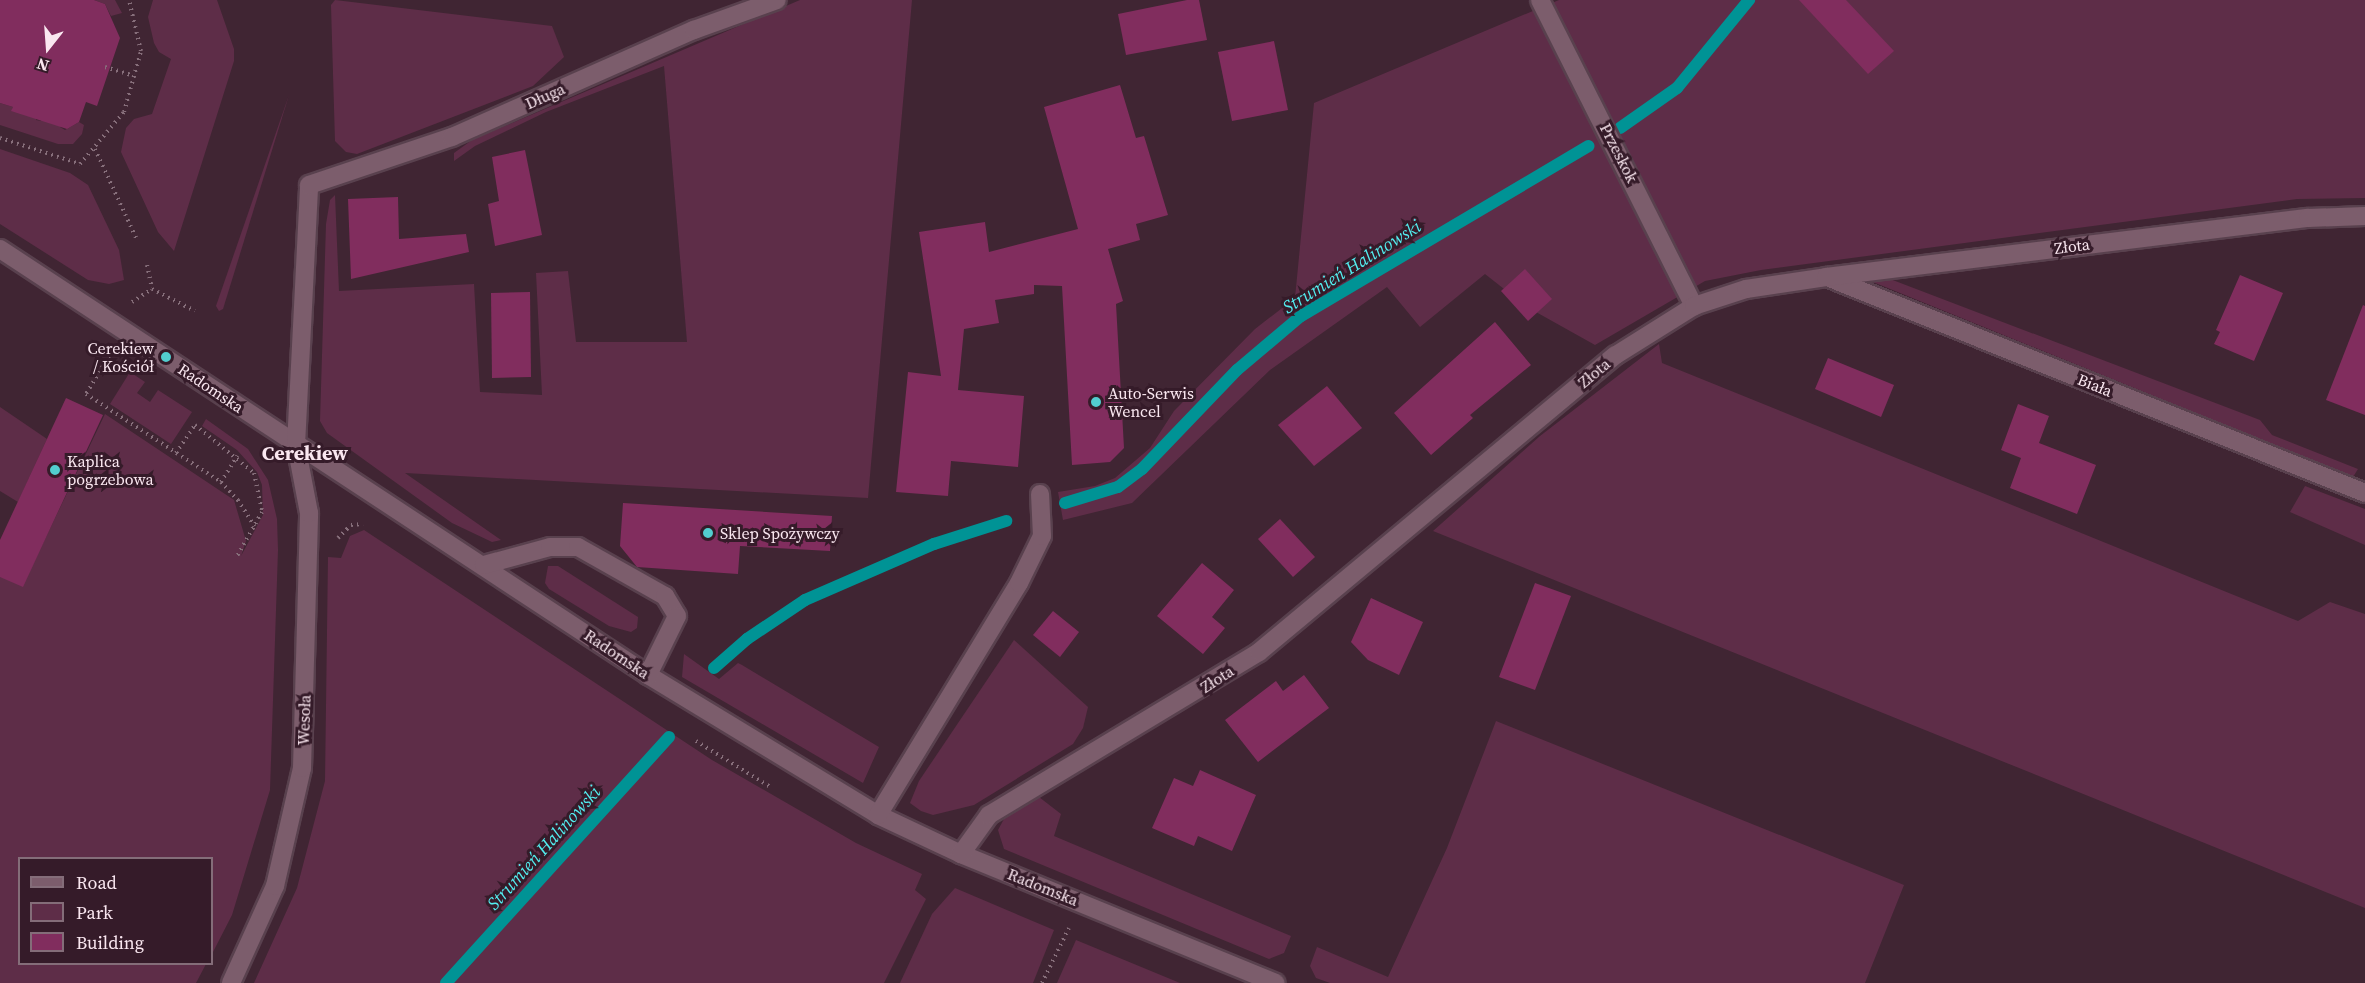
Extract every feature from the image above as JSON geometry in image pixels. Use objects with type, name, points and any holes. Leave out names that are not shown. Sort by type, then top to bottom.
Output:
[{"type":"street","name":"Długa","points":[[309,185],[452,137],[694,30],[777,0]]},
{"type":"street","name":"Przeskok","points":[[1540,0],[1694,306]]},
{"type":"street","name":"Wesoła","points":[[231,983],[274,886],[302,768],[309,513],[296,445],[309,185]]},
{"type":"street","name":"Złota","points":[[961,854],[989,815],[1259,652],[1616,355],[1694,306],[1746,289],[1826,276],[2308,218],[2365,216]]},
{"type":"street","name":"Radomska","points":[[0,249],[296,445],[484,565],[648,675],[878,815],[961,854],[1276,983]]},
{"type":"street","name":"Biała","points":[[1826,276],[2365,493]]},
{"type":"street","points":[[878,815],[1019,583],[1042,536],[1040,494]]},
{"type":"street","points":[[484,565],[550,547],[578,547],[665,596],[677,616],[648,675]]},
{"type":"path","points":[[0,138],[80,164],[124,112],[141,51],[129,0]]},
{"type":"path","points":[[132,6],[134,0]]},
{"type":"path","points":[[105,67],[134,76]]},
{"type":"path","points":[[94,148],[137,240]]},
{"type":"path","points":[[147,266],[152,289]]},
{"type":"path","points":[[124,307],[152,289]]},
{"type":"path","points":[[152,289],[195,310]]},
{"type":"path","points":[[112,350],[86,393],[221,482],[238,500],[254,526]]},
{"type":"path","points":[[176,453],[195,425],[237,456],[254,473],[262,512],[236,558]]},
{"type":"path","points":[[221,482],[237,456]]},
{"type":"path","points":[[1042,983],[1082,903]]},
{"type":"green space","points":[[94,0],[115,0],[122,13],[111,16],[105,4]]},
{"type":"green space","points":[[153,0],[217,0],[234,49],[234,61],[174,251],[158,232],[121,152],[126,128],[134,119],[152,114],[171,59],[159,52],[154,43],[148,17]]},
{"type":"green space","points":[[335,0],[552,26],[564,57],[533,86],[357,154],[346,152],[335,141],[331,5]]},
{"type":"green space","points":[[800,0],[912,0],[868,498],[405,473],[501,540],[492,542],[452,523],[327,433],[320,421],[326,224],[330,200],[335,195],[339,291],[474,284],[480,392],[542,395],[536,273],[568,271],[576,342],[687,342],[664,66],[546,112],[475,146],[454,161],[454,153],[472,140]]},
{"type":"green space","points":[[1559,0],[2365,0],[2365,198],[2297,199],[1761,270],[1705,281],[1595,345],[1527,307],[1485,274],[1420,327],[1387,287],[1270,370],[1132,503],[1063,520],[1058,492],[1095,486],[1115,478],[1150,448],[1174,411],[1255,329],[1295,298],[1314,103]]},
{"type":"green space","points":[[289,95],[223,309],[219,311],[216,306]]},
{"type":"green space","points":[[0,103],[13,107],[12,111],[37,114],[36,120],[41,121],[43,116],[63,123],[60,127],[65,130],[79,122],[84,125],[82,134],[73,144],[58,144],[0,125]]},
{"type":"green space","points":[[0,149],[70,173],[88,185],[119,250],[124,280],[109,284],[88,280],[0,224]]},
{"type":"green space","points":[[1890,279],[2260,420],[2272,435],[2358,469],[2353,477],[1873,282]]},
{"type":"green space","points":[[1659,344],[1662,363],[2298,621],[2330,602],[2365,614],[2365,908],[1433,531],[1540,436]]},
{"type":"green space","points":[[130,372],[145,382],[137,393],[150,402],[158,390],[192,412],[171,444],[110,404]]},
{"type":"green space","points":[[0,407],[47,439],[18,502],[0,491]]},
{"type":"green space","points":[[105,414],[234,500],[246,541],[241,556],[263,515],[262,485],[257,472],[237,450],[202,426],[206,419],[248,449],[268,480],[277,519],[278,550],[270,790],[232,915],[213,952],[213,857],[18,857],[18,965],[205,965],[196,983],[0,983],[0,575],[23,585]]},
{"type":"green space","points":[[2305,486],[2365,509],[2365,545],[2290,512]]},
{"type":"green space","points":[[364,530],[712,760],[856,843],[922,874],[915,890],[926,899],[884,983],[254,983],[297,888],[325,781],[328,557],[341,558],[350,536]]},
{"type":"green space","points":[[548,566],[558,566],[638,617],[637,628],[631,632],[609,626],[549,589],[545,583]]},
{"type":"green space","points":[[1014,640],[1088,707],[1083,728],[1073,744],[974,805],[933,815],[921,811],[910,803],[919,781]]},
{"type":"green space","points":[[684,654],[719,679],[738,663],[879,747],[863,783],[682,677]]},
{"type":"green space","points":[[1496,721],[1904,885],[1865,983],[1330,983],[1316,978],[1310,966],[1317,947],[1388,977],[1447,848]]},
{"type":"green space","points":[[1039,797],[1061,814],[1054,836],[1291,936],[1284,953],[1269,959],[1004,849],[998,830],[1004,819]]},
{"type":"green space","points":[[955,888],[1054,930],[1033,983],[900,983],[932,914]]},
{"type":"green space","points":[[1076,940],[1180,983],[1057,983]]},
{"type":"building","points":[[0,0],[94,0],[105,4],[120,38],[97,106],[86,102],[79,122],[67,129],[11,111],[13,107],[0,103]]},
{"type":"building","points":[[1187,0],[1199,0],[1207,40],[1126,55],[1118,14]]},
{"type":"building","points":[[1799,0],[1846,0],[1894,51],[1868,74]]},
{"type":"building","points":[[1274,41],[1288,110],[1232,121],[1218,52]]},
{"type":"building","points":[[1120,85],[1136,138],[1144,136],[1168,215],[1136,224],[1140,240],[1108,249],[1123,301],[1116,304],[1124,448],[1110,462],[1072,465],[1062,286],[1034,285],[1034,294],[995,300],[999,323],[964,329],[958,390],[1024,396],[1018,467],[951,461],[948,496],[896,492],[908,372],[941,376],[919,232],[985,222],[989,252],[1078,229],[1044,107]]},
{"type":"building","points":[[525,150],[542,235],[495,246],[488,204],[499,201],[492,157]]},
{"type":"building","points":[[398,197],[399,239],[466,234],[469,252],[351,279],[348,199]]},
{"type":"building","points":[[1525,269],[1552,299],[1528,321],[1501,291]]},
{"type":"building","points":[[2240,275],[2283,293],[2254,361],[2214,344],[2220,332],[2216,330]]},
{"type":"building","points":[[530,292],[531,377],[492,378],[491,293]]},
{"type":"building","points":[[2363,305],[2365,306],[2365,415],[2326,400]]},
{"type":"building","points":[[1495,322],[1531,365],[1470,415],[1473,418],[1431,455],[1394,413]]},
{"type":"building","points":[[1828,358],[1894,385],[1881,417],[1815,389]]},
{"type":"building","points":[[1327,386],[1362,428],[1314,466],[1278,425]]},
{"type":"building","name":"Kaplica pogrzebowa","points":[[66,398],[103,415],[23,587],[0,577],[0,540]]},
{"type":"building","points":[[2018,404],[2049,416],[2039,443],[2096,465],[2077,514],[2010,488],[2021,458],[2001,450]]},
{"type":"building","points":[[623,503],[832,516],[830,551],[740,546],[738,574],[637,567],[620,546]]},
{"type":"building","points":[[1280,519],[1315,557],[1293,577],[1258,539]]},
{"type":"building","points":[[1202,563],[1234,590],[1212,617],[1225,628],[1203,654],[1157,616]]},
{"type":"building","points":[[1535,583],[1571,596],[1535,690],[1499,677]]},
{"type":"building","points":[[1371,598],[1423,622],[1399,675],[1368,660],[1351,642]]},
{"type":"building","points":[[1053,611],[1079,632],[1060,657],[1033,635]]},
{"type":"building","points":[[1304,675],[1329,708],[1258,762],[1225,720],[1276,681],[1283,691]]},
{"type":"building","points":[[1200,770],[1256,795],[1232,851],[1198,836],[1194,846],[1152,828],[1174,778],[1193,786]]},
{"type":"waterway","name":"Strumień Halinowski","points":[[1620,128],[1677,88],[1749,0]]},
{"type":"waterway","name":"Strumień Halinowski","points":[[1065,503],[1118,487],[1142,469],[1237,370],[1301,316],[1589,146]]},
{"type":"waterway","name":"Strumień Halinowski","points":[[714,668],[747,639],[805,600],[934,544],[1006,521]]},
{"type":"waterway","name":"Strumień Halinowski","points":[[446,983],[669,737]]},
{"type":"place","name":"Cerekiew / Kościół","points":[[166,357]]},
{"type":"place","name":"Auto-Serwis Wencel","points":[[1096,402]]},
{"type":"place","name":"Kaplica pogrzebowa","points":[[55,470]]},
{"type":"place","name":"Sklep Spożywczy","points":[[708,533]]},
{"type":"district","name":"Cerekiew","points":[[305,453]]}]
